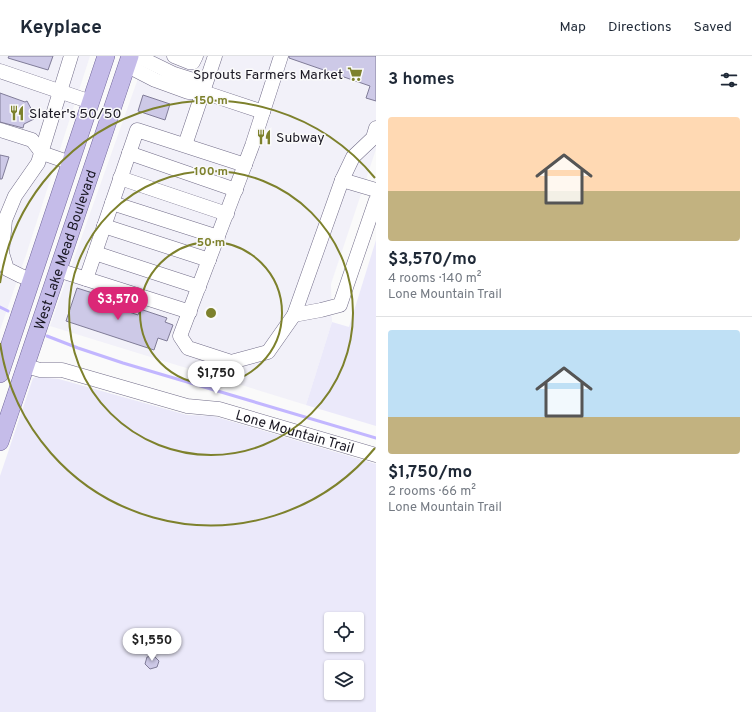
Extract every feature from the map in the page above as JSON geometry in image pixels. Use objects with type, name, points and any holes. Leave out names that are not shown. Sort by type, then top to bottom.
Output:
[{"type":"main road","points":[[107,56],[131,59]]},
{"type":"main road","name":"West Lake Mead Boulevard","points":[[0,373],[107,56]]},
{"type":"main road","name":"West Lake Mead Boulevard","points":[[0,442],[70,230],[131,59]]},
{"type":"main road","points":[[70,230],[74,185],[78,169],[76,165],[71,164]]},
{"type":"main road","points":[[27,363],[18,371],[12,368],[35,299],[32,280]]},
{"type":"main road","points":[[0,373],[4,374],[6,387],[0,409]]},
{"type":"street","points":[[32,280],[7,269],[2,252],[2,218],[38,163],[71,56]]},
{"type":"street","points":[[174,56],[190,62],[195,60],[196,56]]},
{"type":"street","points":[[185,145],[215,56]]},
{"type":"street","points":[[281,56],[236,190],[180,336],[188,348],[231,362],[268,352],[294,315],[342,180],[353,157],[373,138],[376,128]]},
{"type":"street","points":[[131,59],[155,80],[188,92],[203,92],[263,112]]},
{"type":"street","points":[[0,72],[91,102]]},
{"type":"street","points":[[0,130],[32,140],[42,153],[71,164]]},
{"type":"street","points":[[86,279],[136,130],[245,165]]},
{"type":"street","points":[[129,153],[236,190]]},
{"type":"street","points":[[120,178],[227,214]]},
{"type":"street","points":[[342,180],[376,190]]},
{"type":"street","points":[[294,315],[340,305],[376,200]]},
{"type":"street","points":[[112,203],[218,238]]},
{"type":"street","points":[[104,226],[209,260]]},
{"type":"street","points":[[95,253],[199,287]]},
{"type":"street","points":[[58,270],[190,312]]},
{"type":"street","name":"Lone Mountain Trail","points":[[27,363],[40,370],[62,370],[187,406],[219,409],[376,455]]},
{"type":"shaded area","points":[[0,56],[90,56],[26,255],[0,330]]},
{"type":"shaded area","points":[[146,56],[376,56],[376,149],[331,284],[332,322],[306,405],[50,326]]},
{"type":"shaded area","points":[[376,240],[376,426],[306,405],[332,322],[349,327]]},
{"type":"shaded area","points":[[37,377],[59,379],[187,415],[213,416],[376,464],[376,712],[0,712],[0,476],[33,378]]},
{"type":"building","points":[[9,56],[53,56],[48,70],[8,58]]},
{"type":"building","name":"Sprouts Farmers Market","points":[[289,56],[376,56],[376,101],[366,98],[370,86],[289,58]]},
{"type":"building","name":"Slater's 50/50","points":[[0,93],[25,102],[27,101],[35,116],[33,117],[34,119],[24,124],[23,128],[0,122]]},
{"type":"building","points":[[143,95],[170,104],[165,120],[138,111]]},
{"type":"building","points":[[0,155],[9,157],[2,179],[0,179]]},
{"type":"building","points":[[77,288],[102,296],[100,302],[138,315],[140,309],[167,318],[165,322],[173,325],[167,341],[158,338],[154,350],[66,321]]},
{"type":"building","points":[[154,656],[159,661],[157,667],[150,669],[145,664],[147,657]]},
{"type":"waterway","points":[[0,307],[8,311]]},
{"type":"waterway","points":[[47,336],[123,363],[376,438]]},
{"type":"place","name":"Sprouts Farmers Market","points":[[355,74]]},
{"type":"place","name":"Slater's 50/50","points":[[17,113]]},
{"type":"place","name":"Subway","points":[[264,137]]}]
